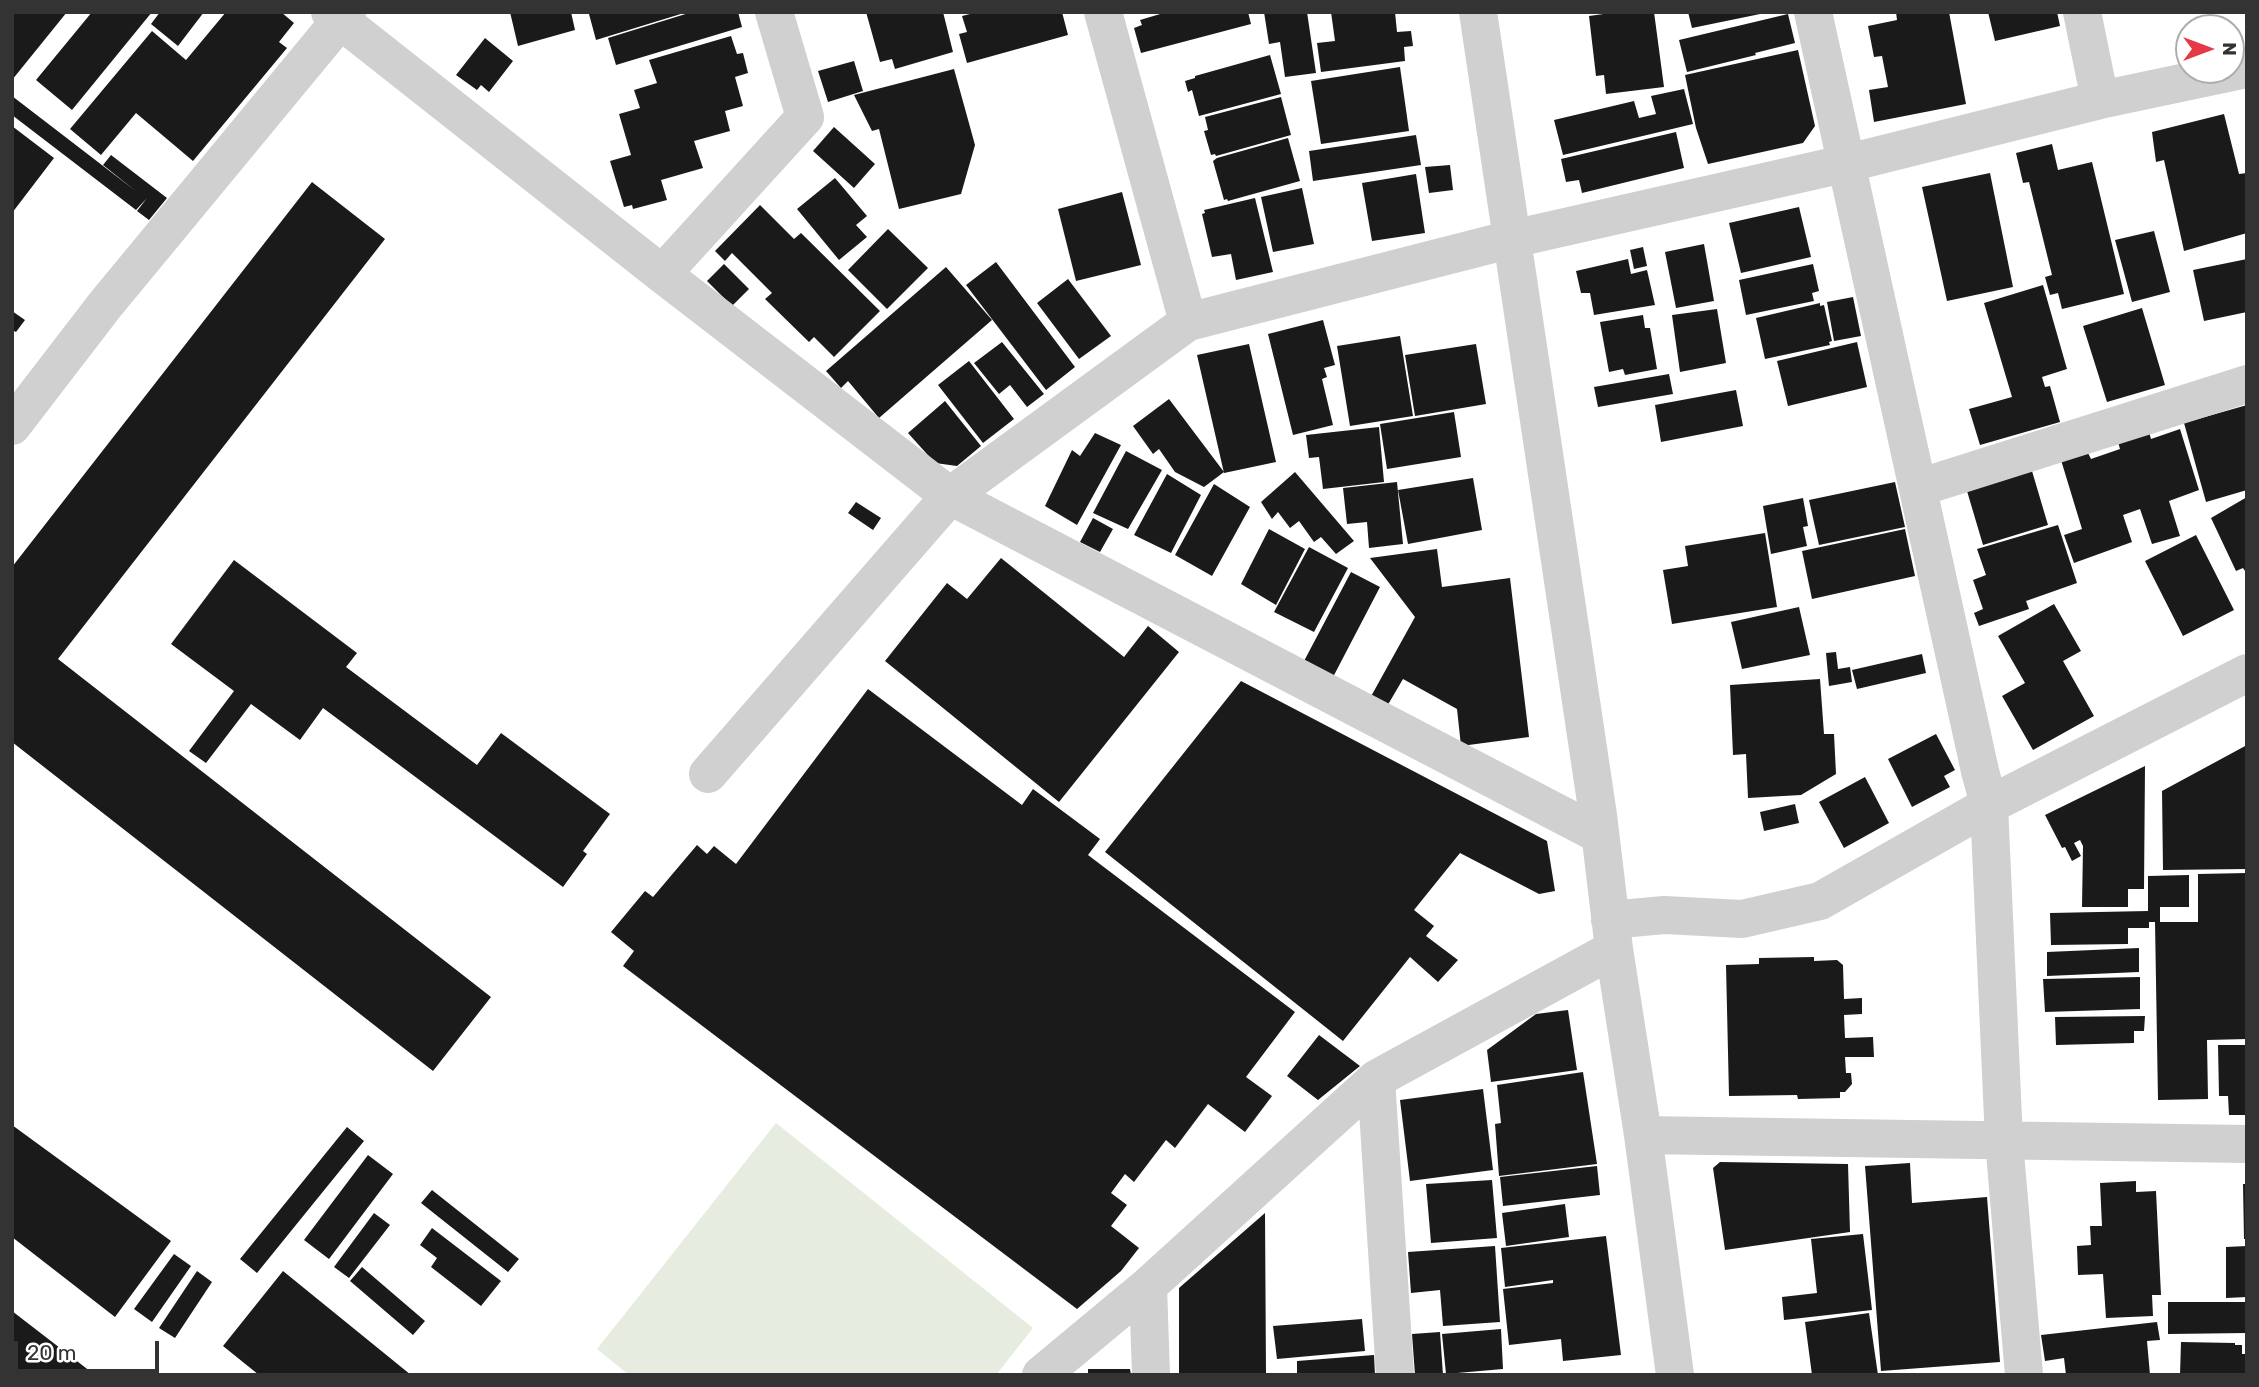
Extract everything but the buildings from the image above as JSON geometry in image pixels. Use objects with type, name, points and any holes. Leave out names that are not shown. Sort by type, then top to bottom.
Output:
[{"type":"street","points":[[662,274],[805,117],[774,12]]},
{"type":"street","points":[[1103,12],[1188,322]]},
{"type":"street","points":[[1478,12],[1600,835],[1675,1375]]},
{"type":"street","points":[[1813,12],[1989,805],[2004,1140],[2024,1375]]},
{"type":"street","points":[[2082,12],[2100,100]]},
{"type":"street","points":[[12,426],[105,305],[339,15],[662,274],[950,496],[1600,835]]},
{"type":"street","points":[[708,774],[950,496],[1188,322],[1511,239],[1848,163],[2100,100],[2247,69]]},
{"type":"street","points":[[1919,488],[2247,384]]},
{"type":"street","points":[[1041,1375],[1148,1286],[1376,1079],[1612,935],[1664,915],[1742,919],[1820,901],[1989,805],[2247,673]]},
{"type":"street","points":[[1376,1079],[1395,1375]]},
{"type":"street","points":[[1643,1135],[2247,1144]]},
{"type":"street","points":[[1148,1286],[1151,1375]]},
{"type":"shaded area","points":[[776,1123],[1033,1328],[996,1375],[629,1375],[597,1349]]}]
